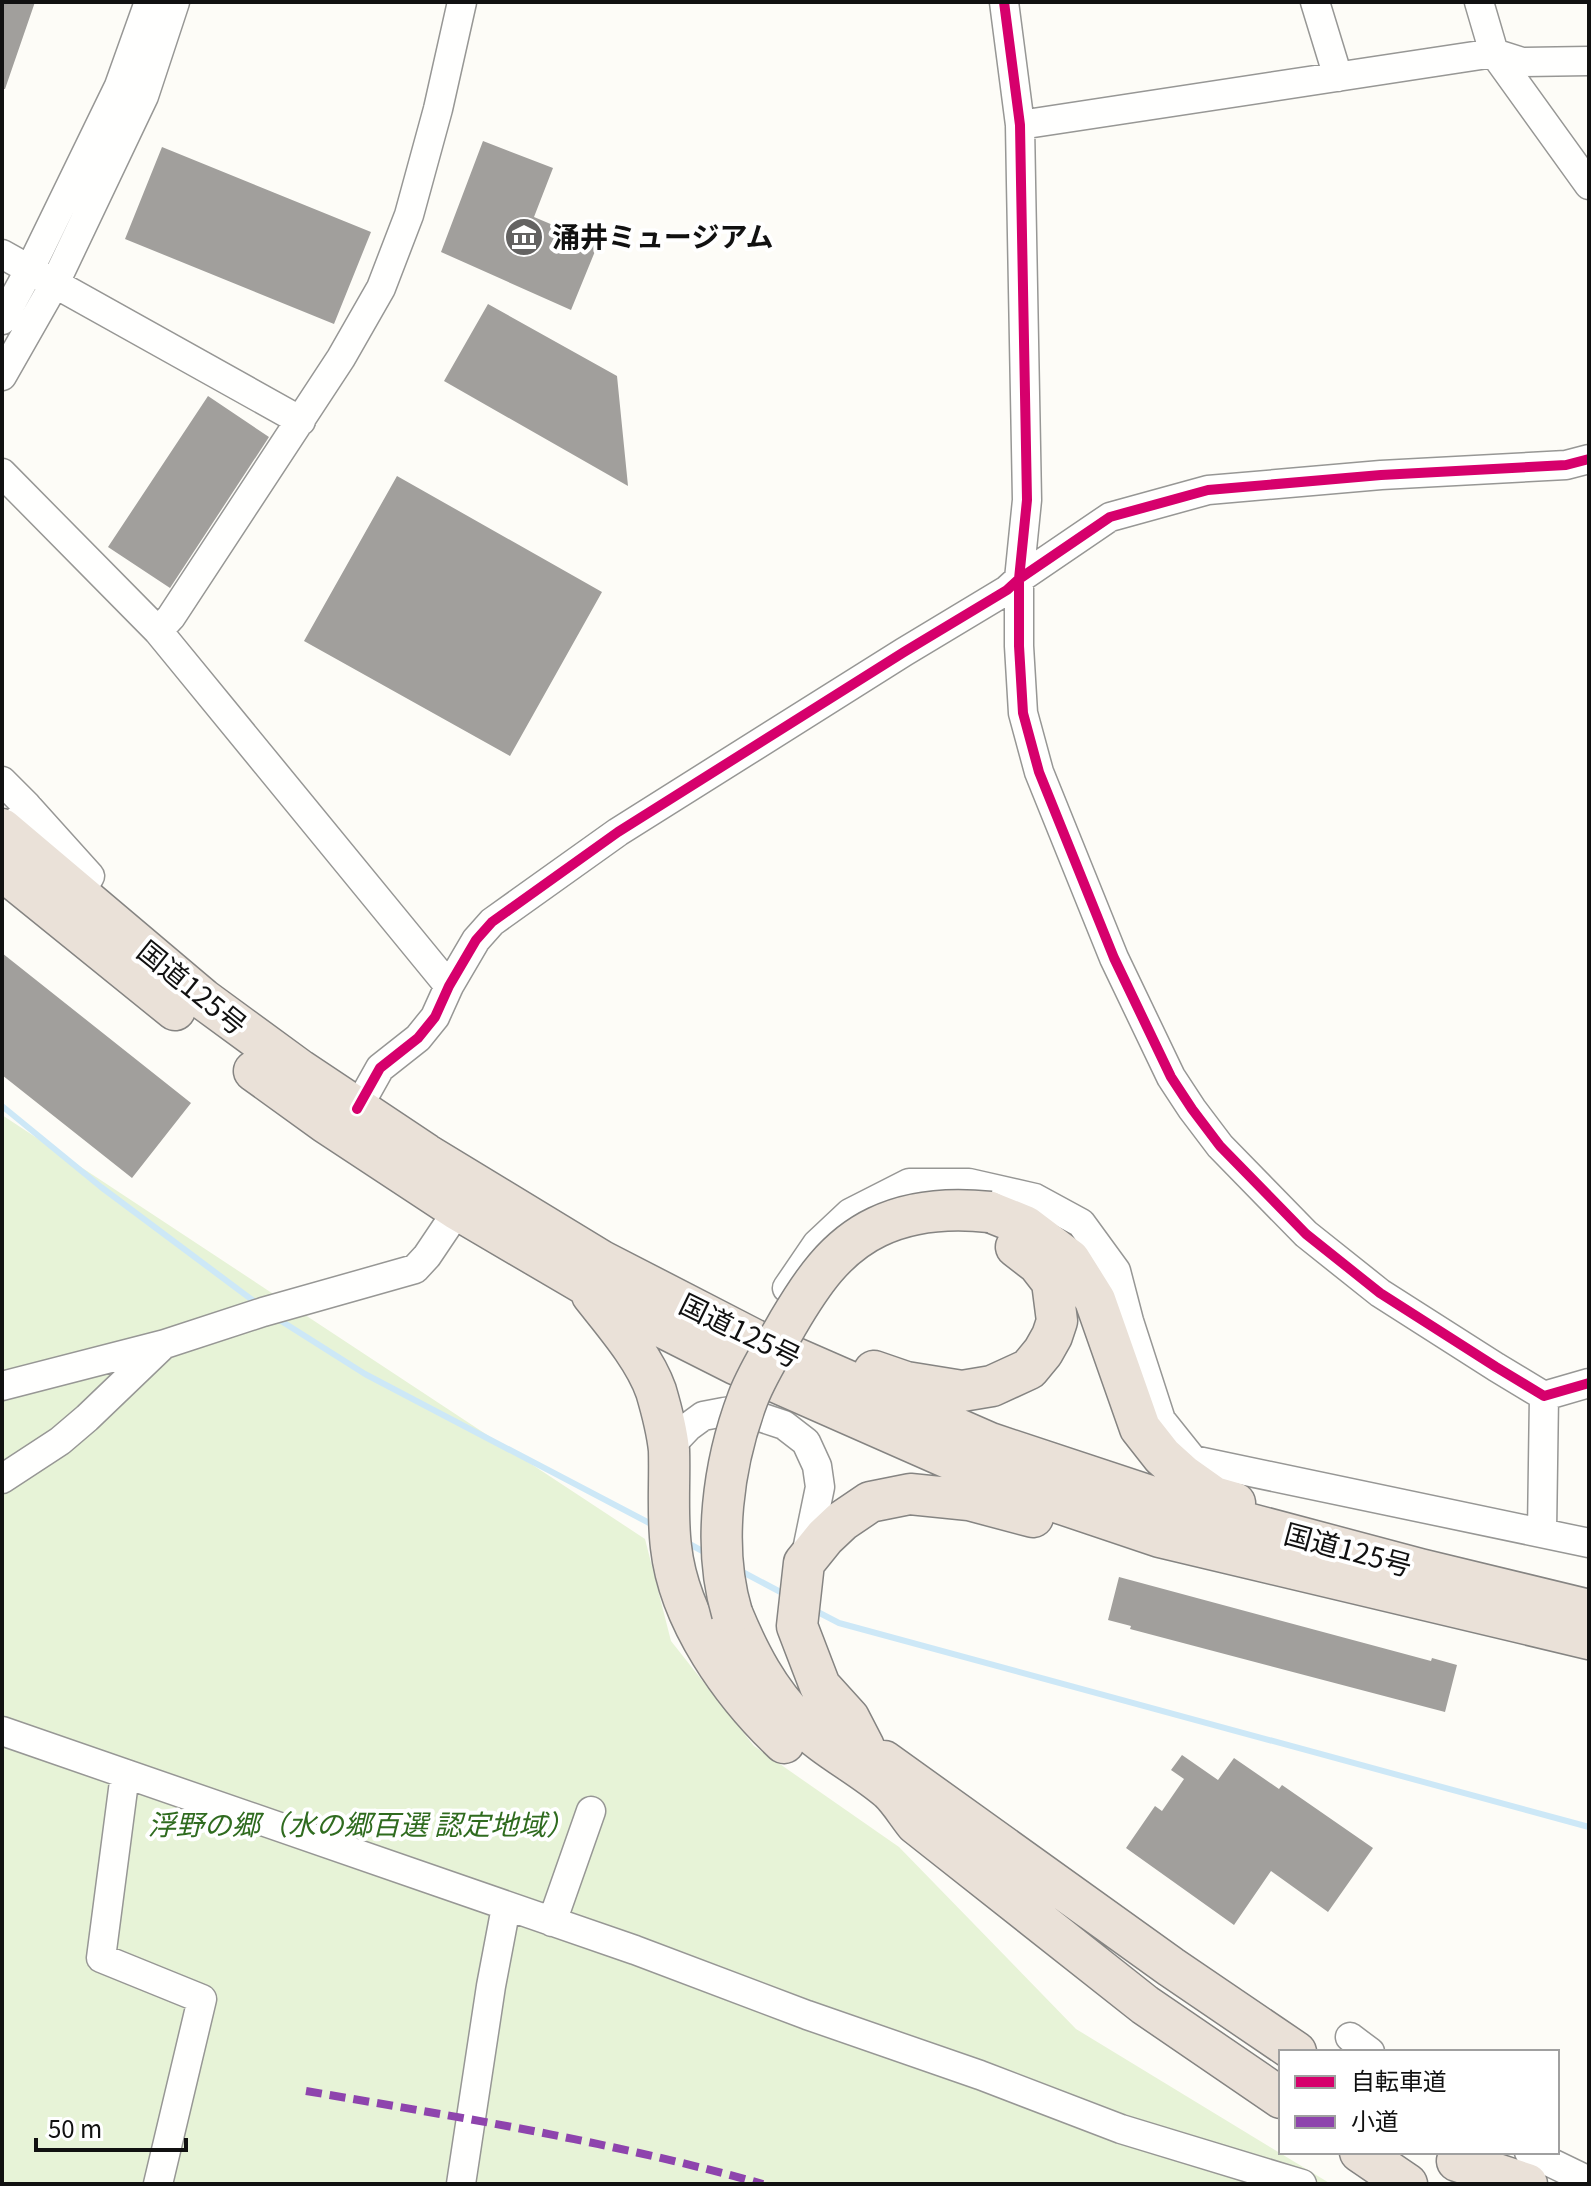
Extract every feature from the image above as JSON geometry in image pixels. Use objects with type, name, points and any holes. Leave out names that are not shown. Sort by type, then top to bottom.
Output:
[{"type":"highway","name":"国道125号","points":[[10,835],[203,999],[357,1109],[466,1197],[583,1285],[735,1364],[1023,1491],[1160,1537],[1589,1639]]},
{"type":"highway","name":"国道125号","points":[[10,835],[113,961],[224,1049],[326,1123],[466,1197],[602,1261],[759,1342],[1005,1448],[1168,1502],[1589,1610]]},
{"type":"highway","points":[[1293,2050],[833,1728],[800,1698],[726,1591],[721,1538],[734,1442],[754,1384],[809,1288],[845,1247],[877,1227],[934,1210],[987,1222],[1025,1226],[1070,1260],[1095,1300],[1140,1428],[1162,1456],[1183,1475],[1214,1497],[1380,1545],[1420,1569]]},
{"type":"highway","points":[[804,1363],[845,1360],[906,1382],[962,1391],[992,1386],[1029,1369],[1043,1352],[1057,1321],[1052,1282],[1038,1264],[987,1222]]},
{"type":"highway","points":[[583,1285],[643,1364],[655,1390],[669,1447],[671,1550],[682,1594],[706,1646],[734,1690],[782,1742],[871,1807],[916,1824]]},
{"type":"highway","points":[[864,1747],[849,1718],[820,1686],[797,1626],[802,1572],[825,1537],[842,1521],[870,1502],[910,1494],[969,1500],[1115,1537],[1160,1537]]},
{"type":"highway","points":[[742,1612],[745,1645],[765,1682],[801,1724],[890,1791],[916,1824],[1145,2005],[1279,2097]]},
{"type":"highway","points":[[1363,2154],[1407,2184]]},
{"type":"highway","points":[[1461,2166],[1527,2184]]},
{"type":"street","points":[[2,320],[119,86],[149,2]]},
{"type":"street","points":[[2,376],[55,283],[144,96],[175,2]]},
{"type":"street","points":[[158,631],[171,617],[301,421],[381,288],[409,215],[438,109],[462,2]]},
{"type":"street","points":[[1004,2],[1020,125],[1027,500],[1019,579],[1023,713],[1039,772],[1114,958],[1178,1088],[1220,1146],[1306,1234],[1380,1293],[1544,1396],[1589,1383]]},
{"type":"street","points":[[1315,2],[1338,77]]},
{"type":"street","points":[[1479,2],[1494,53],[1589,185]]},
{"type":"street","points":[[1020,125],[1494,53],[1522,62],[1589,61]]},
{"type":"street","points":[[2,254],[301,421]]},
{"type":"street","points":[[357,1109],[380,1068],[418,1038],[435,1017],[476,940],[492,922],[618,832],[1007,590],[1110,517],[1208,490],[1381,475],[1566,465],[1589,459]]},
{"type":"street","points":[[2,473],[158,631],[449,986]]},
{"type":"street","points":[[2,781],[10,835]]},
{"type":"street","points":[[759,1342],[786,1290],[817,1244],[850,1213],[909,1183],[969,1183],[1035,1198],[1081,1223],[1116,1271],[1161,1420],[1193,1460],[1589,1543]]},
{"type":"street","points":[[2,1386],[165,1344],[263,1312],[415,1269],[466,1197]]},
{"type":"street","points":[[2,1479],[60,1441],[165,1344]]},
{"type":"street","points":[[1542,1532],[1544,1396]]},
{"type":"street","points":[[669,1447],[703,1416],[739,1410],[784,1425],[806,1442],[817,1466],[820,1487],[802,1572]]},
{"type":"street","points":[[2,1731],[635,1950],[1121,2129],[1302,2184]]},
{"type":"street","points":[[125,1774],[101,1958],[202,1999],[158,2184]]},
{"type":"street","points":[[552,1922],[591,1811]]},
{"type":"street","points":[[461,2184],[506,1907]]},
{"type":"street","points":[[1533,2154],[1589,2181]]},
{"type":"green space","name":"浮野の郷（水の郷百選 認定地域）","points":[[2,1115],[645,1539],[671,1641],[754,1746],[899,1847],[1076,2029],[1331,2184],[2,2184]]},
{"type":"building","points":[[2,2],[35,2],[5,89],[2,89]]},
{"type":"building","points":[[483,141],[553,168],[534,217],[598,244],[571,310],[441,252]]},
{"type":"building","points":[[162,147],[371,232],[334,324],[125,239]]},
{"type":"building","points":[[488,304],[617,376],[628,486],[444,381]]},
{"type":"building","points":[[208,396],[269,437],[170,588],[108,547]]},
{"type":"building","points":[[397,476],[602,592],[510,756],[304,641]]},
{"type":"building","points":[[2,953],[191,1103],[132,1178],[2,1075]]},
{"type":"building","points":[[1119,1577],[1431,1661],[1432,1658],[1457,1665],[1445,1712],[1130,1629],[1131,1626],[1108,1620]]},
{"type":"building","points":[[1182,1755],[1218,1780],[1234,1758],[1279,1789],[1282,1785],[1373,1848],[1328,1912],[1271,1871],[1234,1925],[1126,1848],[1155,1806],[1162,1811],[1184,1779],[1171,1770]]},
{"type":"waterway","points":[[2,1106],[101,1187],[259,1305]]},
{"type":"waterway","points":[[278,1319],[365,1374],[653,1525]]},
{"type":"waterway","points":[[684,1541],[706,1553]]},
{"type":"waterway","points":[[737,1569],[788,1596]]},
{"type":"waterway","points":[[812,1609],[839,1623],[1589,1827]]},
{"type":"marked path","points":[[306,2091],[593,2143],[763,2184]]},
{"type":"cycle path","points":[[1004,2],[1020,125],[1027,500],[1019,579],[1023,713],[1039,772],[1114,958],[1171,1077],[1192,1109],[1220,1146],[1306,1234],[1380,1293],[1544,1396],[1589,1383]]},
{"type":"cycle path","points":[[357,1109],[380,1068],[418,1038],[435,1017],[476,940],[492,922],[618,832],[1007,590],[1110,517],[1208,490],[1381,475],[1566,465],[1589,459]]},
{"type":"place","name":"涌井ミュージアム","points":[[524,237]]}]
